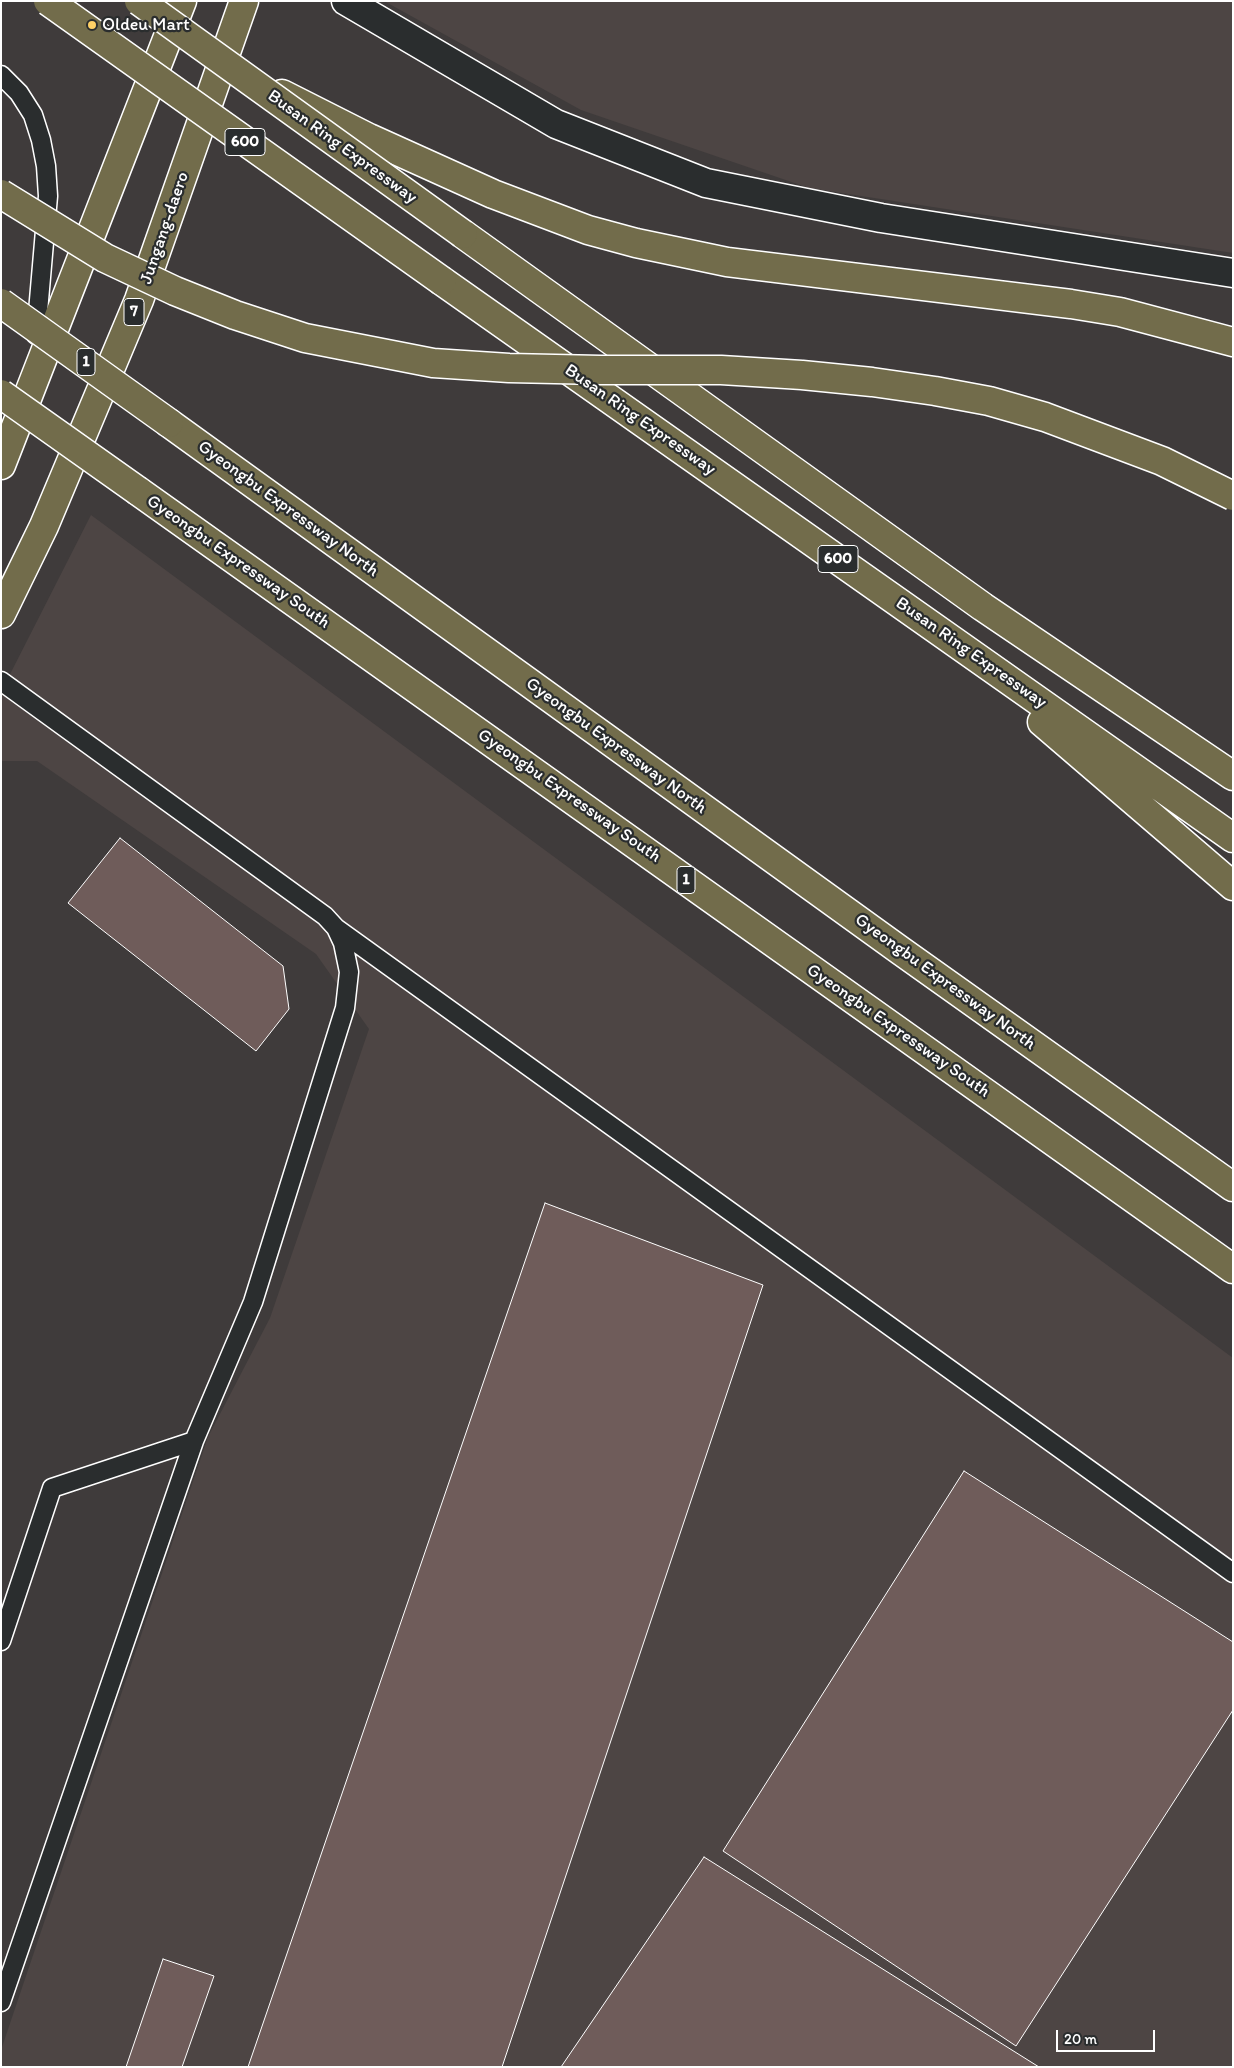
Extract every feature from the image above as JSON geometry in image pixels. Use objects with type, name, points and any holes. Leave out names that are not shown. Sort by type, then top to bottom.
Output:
[{"type":"main road","name":"Busan Ring Expressway","points":[[48,1],[1233,838]]},
{"type":"main road","name":"Busan Ring Expressway","points":[[139,1],[983,607],[1233,776]]},
{"type":"main road","points":[[1,465],[182,1]]},
{"type":"main road","name":"Jungang-daero","points":[[1,614],[44,526],[139,300],[244,1]]},
{"type":"main road","points":[[232,68],[369,138],[477,187],[588,230],[684,254],[769,267],[1071,304],[1120,312],[1233,342]]},
{"type":"main road","points":[[1,194],[105,258],[166,287],[234,315],[305,338],[433,363],[519,368],[721,370],[802,375],[935,391],[989,401],[1046,417],[1162,461],[1233,496]]},
{"type":"main road","name":"Gyeongbu Expressway North","points":[[1,303],[836,905],[1233,1187]]},
{"type":"main road","name":"Gyeongbu Expressway South","points":[[1,394],[1233,1269]]},
{"type":"main road","points":[[915,614],[1233,886]]},
{"type":"street","points":[[346,1],[556,124],[706,183],[881,218],[1233,273]]},
{"type":"lane","points":[[1,75],[20,93],[33,114],[46,166],[48,196],[31,389]]},
{"type":"lane","points":[[1,681],[325,916],[336,928],[1233,1573]]},
{"type":"lane","points":[[1,2002],[194,1441],[253,1302],[345,1008],[349,972],[343,943],[336,928]]},
{"type":"lane","points":[[1,1641],[52,1488],[194,1441]]},
{"type":"shaded area","points":[[384,1],[1233,1],[1233,253],[809,188],[581,110]]},
{"type":"shaded area","points":[[91,515],[1233,1358],[1233,2067],[1,2067],[1,2050],[208,1437],[270,1318],[369,1029],[316,954],[37,761],[1,761],[1,692]]},
{"type":"building","points":[[120,838],[283,966],[289,1009],[256,1051],[68,903]]},
{"type":"building","points":[[545,1203],[763,1285],[502,2067],[248,2067]]},
{"type":"building","points":[[964,1471],[1233,1642],[1233,1710],[1016,2046],[723,1851]]},
{"type":"building","points":[[704,1857],[1039,2067],[561,2067]]},
{"type":"building","points":[[163,1959],[214,1976],[182,2067],[126,2067]]},
{"type":"place","name":"Oldeu Mart","points":[[92,25]]}]
